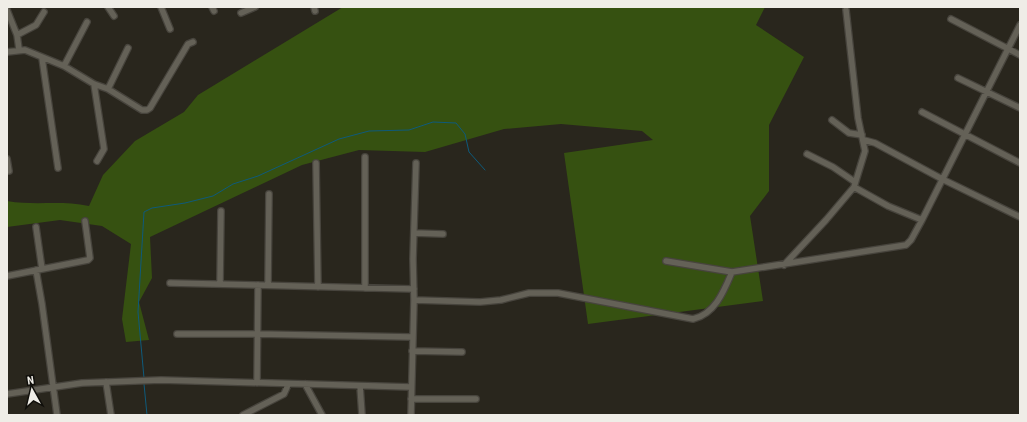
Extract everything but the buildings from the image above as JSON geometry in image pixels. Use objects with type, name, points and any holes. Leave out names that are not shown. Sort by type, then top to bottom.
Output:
[{"type":"street","points":[[108,7],[114,16]]},
{"type":"street","points":[[161,7],[170,29]]},
{"type":"street","points":[[241,13],[255,7]]},
{"type":"street","points":[[7,10],[16,35],[19,49]]},
{"type":"street","points":[[784,265],[826,220],[855,184],[865,155],[846,10]]},
{"type":"street","points":[[16,35],[36,25],[44,12]]},
{"type":"street","points":[[951,19],[1020,55]]},
{"type":"street","points":[[64,66],[87,22]]},
{"type":"street","points":[[666,261],[732,272],[901,247],[911,240],[922,220],[1020,25]]},
{"type":"street","points":[[7,52],[19,49],[25,50],[64,66],[94,84],[108,89],[142,110],[147,110],[150,108],[188,44],[193,42]]},
{"type":"street","points":[[108,89],[128,48]]},
{"type":"street","points":[[42,58],[58,168]]},
{"type":"street","points":[[958,78],[1020,108]]},
{"type":"street","points":[[94,84],[104,149],[97,161]]},
{"type":"street","points":[[922,112],[1020,163]]},
{"type":"street","points":[[832,120],[849,133],[875,143],[942,179],[1020,216]]},
{"type":"street","points":[[807,154],[833,167],[888,206],[922,220]]},
{"type":"street","points":[[365,157],[365,288]]},
{"type":"street","points":[[7,160],[9,171]]},
{"type":"street","points":[[411,415],[416,163]]},
{"type":"street","points":[[316,164],[318,287]]},
{"type":"street","points":[[268,285],[269,194]]},
{"type":"street","points":[[220,284],[221,211]]},
{"type":"street","points":[[7,276],[84,261],[90,258],[85,221]]},
{"type":"street","points":[[36,227],[42,304],[52,388],[57,415]]},
{"type":"street","points":[[414,233],[443,234]]},
{"type":"street","points":[[414,300],[480,302],[542,292],[693,319],[701,318],[718,302],[725,291],[732,272]]},
{"type":"street","points":[[170,284],[414,289]]},
{"type":"street","points":[[257,383],[258,285]]},
{"type":"street","points":[[177,334],[412,337]]},
{"type":"street","points":[[412,351],[462,352]]},
{"type":"street","points":[[7,394],[82,383],[161,380],[288,385],[306,384],[411,387]]},
{"type":"street","points":[[106,382],[111,415]]},
{"type":"street","points":[[306,384],[322,415]]},
{"type":"street","points":[[243,415],[284,394],[288,385]]},
{"type":"street","points":[[360,386],[362,415]]},
{"type":"street","points":[[411,399],[476,399]]},
{"type":"green space","points":[[343,7],[765,7],[756,25],[804,57],[769,125],[769,191],[750,216],[763,301],[588,324],[564,153],[653,140],[642,131],[561,124],[504,129],[425,152],[359,150],[302,165],[150,237],[152,278],[139,302],[149,340],[126,342],[122,319],[131,244],[102,226],[60,220],[7,227],[7,201],[28,203],[68,203],[89,206],[103,175],[135,141],[184,112],[198,95]]},
{"type":"waterway","points":[[144,378],[138,312],[144,212],[152,208],[185,203],[213,196],[233,184],[258,176],[339,139],[369,131],[409,130],[433,122],[456,123],[465,134],[469,152],[485,170]]},
{"type":"waterway","points":[[144,384],[147,415]]}]
